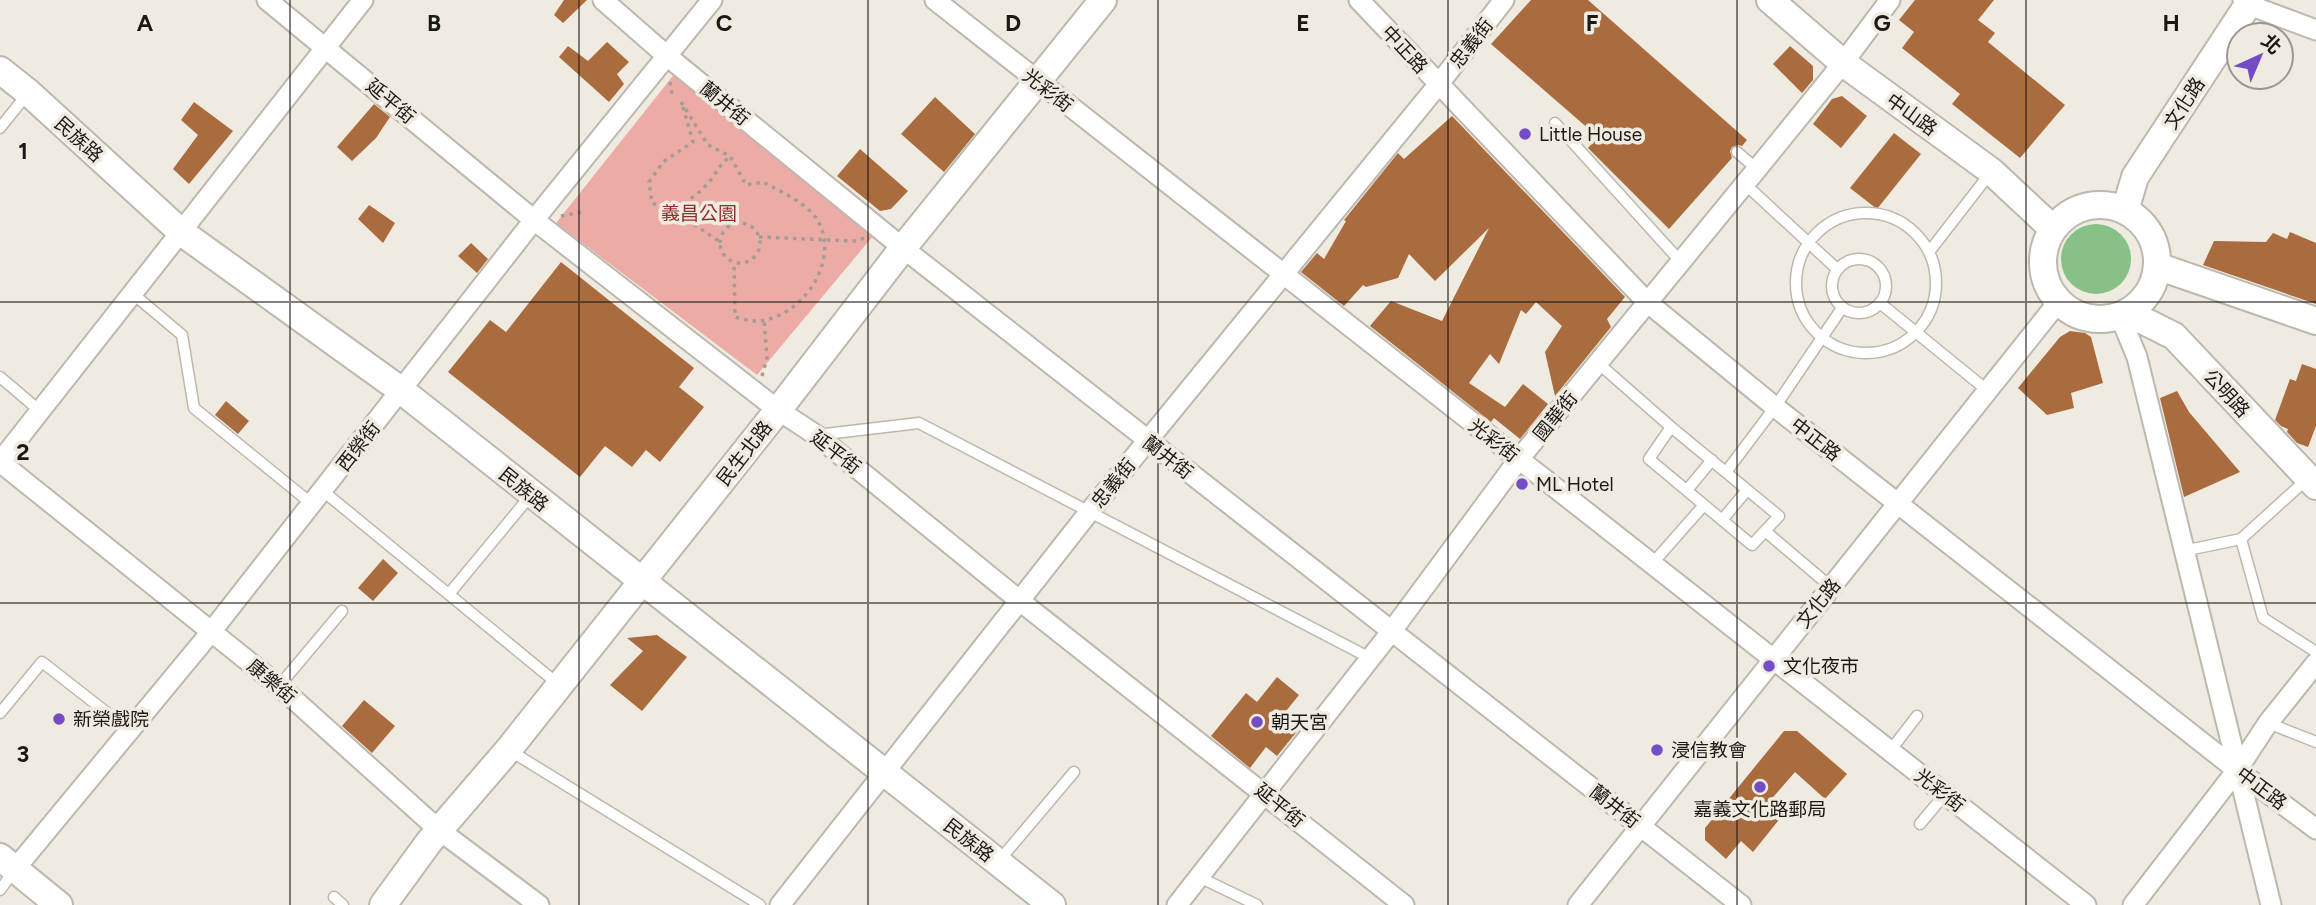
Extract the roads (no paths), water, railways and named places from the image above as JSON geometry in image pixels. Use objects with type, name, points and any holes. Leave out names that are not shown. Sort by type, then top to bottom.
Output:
[{"type":"main road","name":"民生北路","points":[[383,905],[439,830],[509,749],[903,248],[1103,0]]},
{"type":"main road","name":"中山路","points":[[1770,0],[1843,63],[1991,171],[2053,229]]},
{"type":"main road","name":"文化路","points":[[2125,211],[2136,177],[2248,2]]},
{"type":"main road","name":"民族路","points":[[0,70],[29,93],[181,232],[402,391],[641,583],[1052,905]]},
{"type":"main road","points":[[2091,206],[2106,206],[2125,211],[2138,219],[2150,234],[2156,251],[2157,266],[2152,286],[2141,302],[2124,314],[2105,319],[2076,313],[2059,301],[2046,278],[2043,262],[2045,247],[2053,229],[2075,211],[2091,206]]},
{"type":"main road","points":[[2157,266],[2316,321]]},
{"type":"main road","name":"公明路","points":[[2124,314],[2174,337],[2312,482]]},
{"type":"main road","points":[[5,872],[59,905]]},
{"type":"street","name":"延平街","points":[[267,0],[534,220],[778,410],[816,435],[1020,601],[1404,905]]},
{"type":"street","points":[[0,462],[363,0]]},
{"type":"street","name":"西榮街","points":[[5,872],[211,632],[534,220],[712,0]]},
{"type":"street","name":"光彩街","points":[[935,0],[2086,905]]},
{"type":"street","name":"中正路","points":[[1359,0],[1647,302],[1775,407],[2316,829]]},
{"type":"street","name":"忠義街","points":[[780,905],[1090,511],[1438,85],[1504,0]]},
{"type":"street","name":"國華街","points":[[1177,905],[1391,632],[1519,459],[1751,177],[1890,0]]},
{"type":"street","name":"蘭井街","points":[[605,1],[667,56],[903,248],[1741,905]]},
{"type":"street","points":[[2248,2],[2316,30]]},
{"type":"street","name":"文化路","points":[[1578,905],[2059,301]]},
{"type":"street","points":[[2124,314],[2137,357],[2271,905]]},
{"type":"street","name":"康樂街","points":[[0,462],[279,686],[439,830],[539,905]]},
{"type":"street","points":[[2133,905],[2316,663]]},
{"type":"lane","points":[[0,128],[29,93]]},
{"type":"lane","points":[[1555,123],[1680,261]]},
{"type":"lane","points":[[1737,152],[1751,177],[1808,242],[1837,269]]},
{"type":"lane","points":[[1929,251],[1991,171]]},
{"type":"lane","points":[[1861,213],[1881,214],[1909,228],[1929,251],[1936,272],[1936,294],[1930,315],[1917,333],[1898,346],[1875,354],[1852,353],[1830,345],[1812,330],[1800,309],[1794,286],[1798,263],[1808,242],[1822,227],[1840,217],[1861,213]]},
{"type":"lane","points":[[1851,260],[1868,260],[1876,265],[1885,279],[1884,296],[1880,303],[1866,312],[1850,312],[1842,307],[1833,294],[1833,277],[1837,269],[1851,260]]},
{"type":"lane","points":[[132,293],[182,335],[194,408],[449,594],[560,685]]},
{"type":"lane","points":[[1880,303],[1987,391]]},
{"type":"lane","points":[[1726,472],[1775,407],[1842,307]]},
{"type":"lane","points":[[1598,363],[1779,516],[1752,545],[1649,459],[1671,427]]},
{"type":"lane","points":[[0,377],[40,411]]},
{"type":"lane","points":[[816,435],[919,423],[1370,658]]},
{"type":"lane","points":[[1687,490],[1712,460]]},
{"type":"lane","points":[[2183,551],[2241,539],[2312,482]]},
{"type":"lane","points":[[1722,520],[1747,490]]},
{"type":"lane","points":[[449,594],[531,495]]},
{"type":"lane","points":[[1653,564],[1704,505]]},
{"type":"lane","points":[[1765,531],[1831,587]]},
{"type":"lane","points":[[2241,539],[2263,618],[2316,652]]},
{"type":"lane","points":[[279,686],[342,611]]},
{"type":"lane","points":[[0,713],[43,662],[129,730]]},
{"type":"lane","points":[[1890,751],[1917,716]]},
{"type":"lane","points":[[2268,723],[2316,742]]},
{"type":"lane","points":[[509,749],[761,905]]},
{"type":"lane","points":[[998,863],[1074,772]]},
{"type":"lane","points":[[1920,824],[1945,794]]},
{"type":"lane","points":[[1199,877],[1257,905]]},
{"type":"lane","points":[[334,897],[343,905]]},
{"type":"place","name":"Little House","points":[[1525,134]]},
{"type":"place","name":"ML Hotel","points":[[1522,484]]},
{"type":"place","name":"文化夜市","points":[[1769,666]]},
{"type":"place","name":"新榮戲院","points":[[59,719]]},
{"type":"place","name":"朝天宮","points":[[1257,722]]},
{"type":"place","name":"浸信教會","points":[[1657,750]]},
{"type":"place","name":"嘉義文化路郵局","points":[[1760,787]]},
{"type":"park label","name":"義昌公園","points":[[699,213]]}]
